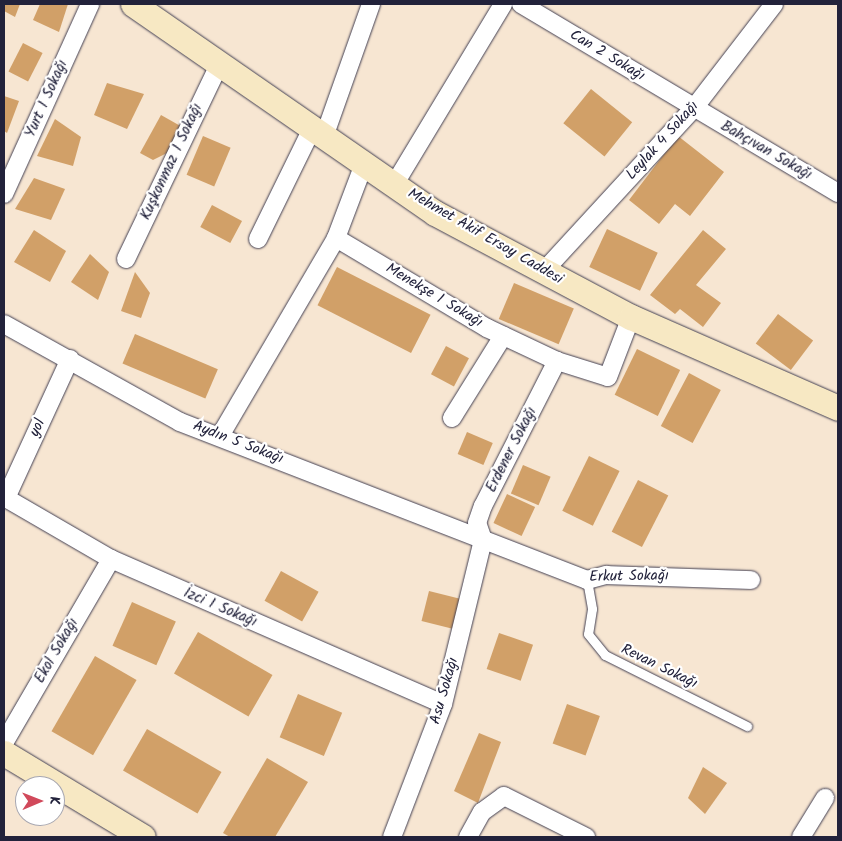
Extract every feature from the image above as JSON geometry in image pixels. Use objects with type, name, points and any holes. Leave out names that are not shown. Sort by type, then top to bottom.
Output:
[{"type":"street","name":"Yurt 1 Sokağı","points":[[4,194],[90,4]]},
{"type":"street","name":"Mehmet Akif Ersoy Caddesi","points":[[133,4],[394,185],[544,272],[631,317],[838,408]]},
{"type":"street","points":[[258,239],[318,133],[371,4]]},
{"type":"street","points":[[394,185],[503,4]]},
{"type":"street","name":"Can 2 Sokağı","points":[[521,4],[694,108]]},
{"type":"street","name":"Leylak 4 Sokağı","points":[[544,272],[694,108],[774,4]]},
{"type":"street","name":"Kuşkonmaz 1 Sokağı","points":[[126,259],[219,65]]},
{"type":"street","name":"Bahçıvan Sokağı","points":[[694,108],[838,193]]},
{"type":"street","points":[[220,436],[336,238],[364,164]]},
{"type":"street","name":"Menekşe 1 Sokağı","points":[[336,238],[503,336],[557,361],[608,377],[631,317]]},
{"type":"street","name":"Aydın 5 Sokağı","points":[[4,324],[70,359],[180,422],[483,540]]},
{"type":"street","points":[[452,418],[503,336]]},
{"type":"street","name":"yol","points":[[5,497],[70,359]]},
{"type":"street","name":"Erdener Sokağı","points":[[483,540],[478,523],[483,506],[557,361]]},
{"type":"street","name":"İzci 1 Sokağı","points":[[5,497],[111,559],[443,704]]},
{"type":"street","name":"Erkut Sokağı","points":[[483,540],[587,580],[606,574],[752,580]]},
{"type":"street","name":"Asu Sokağı","points":[[392,837],[443,704],[483,540]]},
{"type":"street","name":"Ekol Sokağı","points":[[4,743],[111,559]]},
{"type":"street","points":[[4,754],[144,837]]},
{"type":"street","points":[[468,837],[482,812],[504,796],[586,837]]},
{"type":"street","points":[[800,837],[825,798]]},
{"type":"lane","name":"Revan Sokağı","points":[[587,580],[592,609],[588,634],[605,655],[747,726]]},
{"type":"building","points":[[4,4],[20,4],[15,17],[4,11]]},
{"type":"building","points":[[40,4],[68,4],[59,32],[33,20]]},
{"type":"building","points":[[23,43],[43,53],[28,81],[8,72]]},
{"type":"building","points":[[107,83],[144,94],[127,129],[94,115]]},
{"type":"building","points":[[591,89],[632,122],[604,157],[563,123]]},
{"type":"building","points":[[4,96],[19,101],[7,133],[4,131]]},
{"type":"building","points":[[161,115],[184,128],[171,151],[153,160],[140,153]]},
{"type":"building","points":[[55,119],[81,137],[73,166],[37,156]]},
{"type":"building","points":[[203,136],[231,148],[214,186],[187,175]]},
{"type":"building","points":[[678,136],[724,172],[690,216],[675,204],[659,224],[629,200]]},
{"type":"building","points":[[34,178],[65,189],[51,220],[15,209]]},
{"type":"building","points":[[212,205],[242,221],[230,243],[200,227]]},
{"type":"building","points":[[607,229],[658,253],[640,291],[589,267]]},
{"type":"building","points":[[34,230],[66,251],[50,282],[14,262]]},
{"type":"building","points":[[703,230],[726,249],[696,285],[721,303],[703,327],[680,309],[675,314],[650,295]]},
{"type":"building","points":[[90,254],[109,272],[98,300],[71,282]]},
{"type":"building","points":[[337,267],[431,315],[411,353],[317,305]]},
{"type":"building","points":[[135,272],[150,293],[141,318],[121,311]]},
{"type":"building","points":[[514,283],[574,308],[559,344],[499,319]]},
{"type":"building","points":[[778,314],[813,340],[791,370],[756,344]]},
{"type":"building","points":[[135,334],[218,369],[205,399],[122,363]]},
{"type":"building","points":[[446,346],[469,358],[454,386],[431,374]]},
{"type":"building","points":[[637,349],[680,370],[658,416],[615,395]]},
{"type":"building","points":[[689,373],[721,390],[693,443],[661,426]]},
{"type":"building","points":[[467,432],[493,443],[483,465],[458,454]]},
{"type":"building","points":[[589,456],[620,471],[593,526],[562,511]]},
{"type":"building","points":[[523,465],[551,477],[539,505],[511,494]]},
{"type":"building","points":[[638,480],[668,495],[642,547],[612,532]]},
{"type":"building","points":[[507,494],[535,507],[522,536],[493,523]]},
{"type":"building","points":[[281,571],[319,592],[302,622],[265,601]]},
{"type":"building","points":[[429,591],[462,599],[454,629],[422,621]]},
{"type":"building","points":[[132,602],[176,622],[156,665],[112,646]]},
{"type":"building","points":[[198,632],[272,675],[248,717],[174,674]]},
{"type":"building","points":[[499,633],[533,645],[521,681],[487,669]]},
{"type":"building","points":[[95,656],[137,680],[93,755],[52,731]]},
{"type":"building","points":[[298,694],[342,713],[324,756],[280,737]]},
{"type":"building","points":[[567,704],[600,716],[586,755],[553,743]]},
{"type":"building","points":[[147,729],[221,772],[197,814],[123,771]]},
{"type":"building","points":[[479,733],[501,742],[478,803],[454,791]]},
{"type":"building","points":[[267,758],[308,782],[275,837],[230,837],[223,833]]},
{"type":"building","points":[[703,767],[727,783],[705,814],[688,798]]}]
